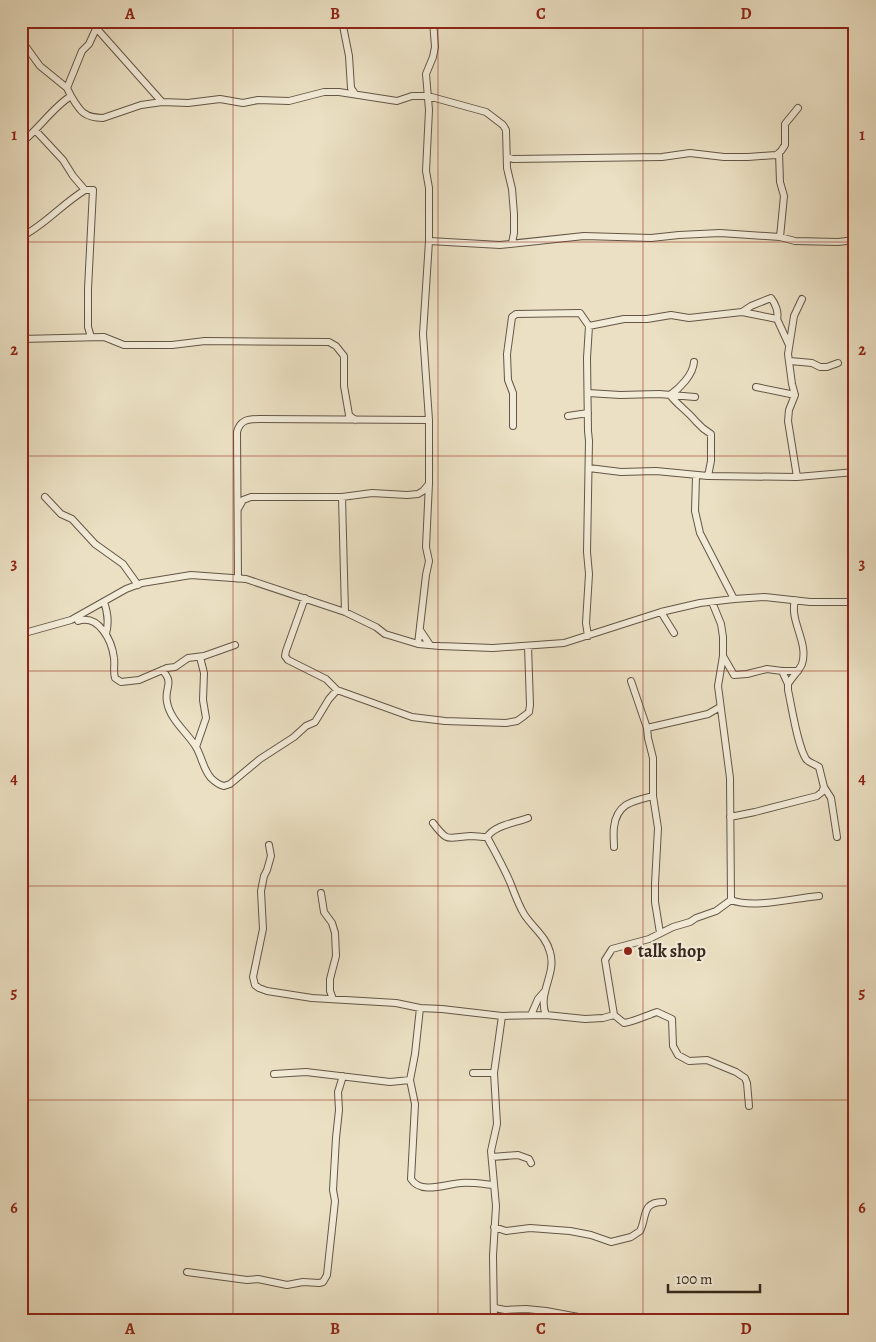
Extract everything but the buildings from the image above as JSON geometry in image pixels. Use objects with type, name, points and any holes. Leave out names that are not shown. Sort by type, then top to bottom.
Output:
[{"type":"street","points":[[342,21],[349,56],[351,88],[355,94]]},
{"type":"street","points":[[418,644],[429,561],[426,547],[429,420],[423,334],[429,241],[429,188],[426,171],[428,96],[426,74],[435,46],[433,21]]},
{"type":"street","points":[[67,88],[82,51],[89,44],[95,31],[98,30],[162,102]]},
{"type":"street","points":[[21,40],[40,66],[67,88],[84,114],[95,118],[103,118],[150,102],[188,103],[220,100],[243,104],[258,100],[290,101],[324,92],[355,94],[397,101],[412,96],[428,96],[486,112],[503,125],[506,130],[507,157],[514,214],[512,243]]},
{"type":"street","points":[[21,143],[36,131],[62,102],[71,96]]},
{"type":"street","points":[[780,237],[784,196],[780,182],[779,153],[784,145],[785,124],[798,108]]},
{"type":"street","points":[[36,131],[64,160],[73,176],[85,190]]},
{"type":"street","points":[[507,157],[513,159],[600,159],[662,157],[690,153],[724,157],[748,157],[779,153]]},
{"type":"street","points":[[21,237],[40,225],[74,196],[85,190],[93,190],[88,288],[88,328],[92,337]]},
{"type":"street","points":[[429,241],[500,245],[584,236],[651,238],[720,233],[780,237],[795,240],[838,242],[855,240]]},
{"type":"street","points":[[742,312],[770,298],[777,310],[777,319],[789,345]]},
{"type":"street","points":[[797,477],[788,421],[789,410],[795,395],[792,384],[789,345],[794,316],[802,299]]},
{"type":"street","points":[[513,426],[513,394],[508,380],[507,354],[512,317],[516,314],[576,312],[584,316],[589,326],[587,358],[589,468],[587,552],[589,574],[586,623],[588,636]]},
{"type":"street","points":[[589,326],[624,319],[671,315],[689,318],[742,312],[777,319]]},
{"type":"street","points":[[21,339],[104,337],[124,345],[172,345],[214,341],[330,342],[344,356],[346,403],[349,415],[355,420]]},
{"type":"street","points":[[790,361],[820,367],[827,367],[838,363]]},
{"type":"street","points":[[670,395],[693,371],[694,362]]},
{"type":"street","points":[[756,386],[795,395]]},
{"type":"street","points":[[588,393],[620,396],[639,394],[695,397]]},
{"type":"street","points":[[670,395],[700,427],[711,434],[712,462],[708,476]]},
{"type":"street","points":[[568,416],[588,413]]},
{"type":"street","points":[[238,579],[237,432],[243,422],[248,419],[429,420]]},
{"type":"street","points":[[415,420],[423,425],[429,434]]},
{"type":"street","points":[[589,468],[621,472],[656,470],[696,476],[797,477],[855,472]]},
{"type":"street","points":[[696,476],[695,511],[700,533],[734,598]]},
{"type":"street","points":[[237,490],[248,497],[342,497],[372,493],[418,494],[429,483]]},
{"type":"street","points":[[45,497],[61,514],[72,519],[95,544],[122,564],[138,585]]},
{"type":"street","points":[[238,510],[242,502],[248,497]]},
{"type":"street","points":[[342,497],[345,612]]},
{"type":"street","points":[[62,623],[83,614],[126,589],[191,575],[246,579],[345,612],[385,634],[418,644],[493,648],[564,643],[661,612],[734,598],[765,597],[810,602],[855,602]]},
{"type":"street","points":[[305,598],[286,651],[288,660],[326,679],[336,690],[412,717],[485,723],[512,722],[524,716],[529,712],[530,705],[528,646]]},
{"type":"street","points":[[788,684],[798,671],[802,661],[803,646],[793,608],[795,600]]},
{"type":"street","points":[[104,602],[108,613],[106,634]]},
{"type":"street","points":[[712,602],[721,624],[723,637],[723,656],[718,680],[727,750],[731,900]]},
{"type":"street","points":[[661,612],[674,633]]},
{"type":"street","points":[[21,634],[86,618],[98,625],[106,634],[114,657],[114,675],[118,681],[127,682],[175,667],[188,658],[200,657],[235,645]]},
{"type":"street","points":[[420,630],[430,645]]},
{"type":"street","points":[[723,656],[734,675],[767,669],[798,671]]},
{"type":"street","points":[[196,746],[206,718],[203,700],[204,673],[200,657]]},
{"type":"street","points":[[162,670],[169,680],[166,697],[168,707],[177,723],[196,746],[206,772],[220,785],[230,784]]},
{"type":"street","points":[[782,671],[788,684],[798,734],[805,756],[807,761],[818,767],[824,787],[831,798],[837,837]]},
{"type":"street","points":[[630,681],[654,758],[653,796],[658,828],[655,884],[660,933]]},
{"type":"street","points":[[223,794],[230,784],[260,760],[294,737],[306,726],[315,722],[336,690]]},
{"type":"street","points":[[646,728],[708,714],[720,707]]},
{"type":"street","points":[[730,817],[817,796],[824,787]]},
{"type":"street","points":[[614,847],[614,827],[622,806],[653,796]]},
{"type":"street","points":[[487,837],[490,832],[497,828],[528,818]]},
{"type":"street","points":[[432,823],[441,833],[449,838],[487,837]]},
{"type":"street","points":[[487,837],[523,913],[539,931],[550,951],[552,961],[551,975],[531,1015]]},
{"type":"street","points":[[269,844],[271,856],[261,891],[263,929],[254,972],[255,985],[267,991],[333,999],[396,1003],[420,1008],[502,1016],[546,1015],[585,1019],[614,1015]]},
{"type":"street","points":[[321,893],[324,912],[332,923],[335,933],[336,956],[330,979],[330,991],[333,999]]},
{"type":"street","points":[[749,1106],[745,1078],[736,1072],[707,1060],[689,1061],[678,1055],[673,1046],[672,1019],[657,1012],[634,1022],[624,1023],[614,1015],[605,960],[609,952],[618,946],[649,939],[673,927],[709,914],[731,900],[746,903],[770,903],[819,896]]},
{"type":"street","points":[[544,992],[543,1007],[546,1015]]},
{"type":"street","points":[[420,1008],[410,1080],[415,1104],[411,1175],[413,1182],[422,1187],[463,1182],[493,1185]]},
{"type":"street","points":[[494,1321],[493,1256],[496,1206],[491,1151],[497,1124],[494,1073],[502,1016]]},
{"type":"street","points":[[274,1074],[296,1071],[390,1082],[410,1080]]},
{"type":"street","points":[[473,1073],[494,1073]]},
{"type":"street","points":[[187,1272],[247,1280],[258,1279],[274,1284],[287,1285],[303,1282],[319,1283],[326,1279],[328,1275],[335,1201],[333,1190],[339,1110],[338,1089],[343,1076]]},
{"type":"street","points":[[492,1157],[518,1155],[529,1160],[531,1164]]},
{"type":"street","points":[[494,1227],[506,1231],[530,1228],[591,1234],[606,1241],[616,1242],[631,1237],[640,1231],[646,1209],[655,1202],[663,1202]]},
{"type":"street","points":[[495,1308],[546,1311],[578,1319],[651,1321]]},
{"type":"place","name":"talk shop","points":[[628,951]]}]
